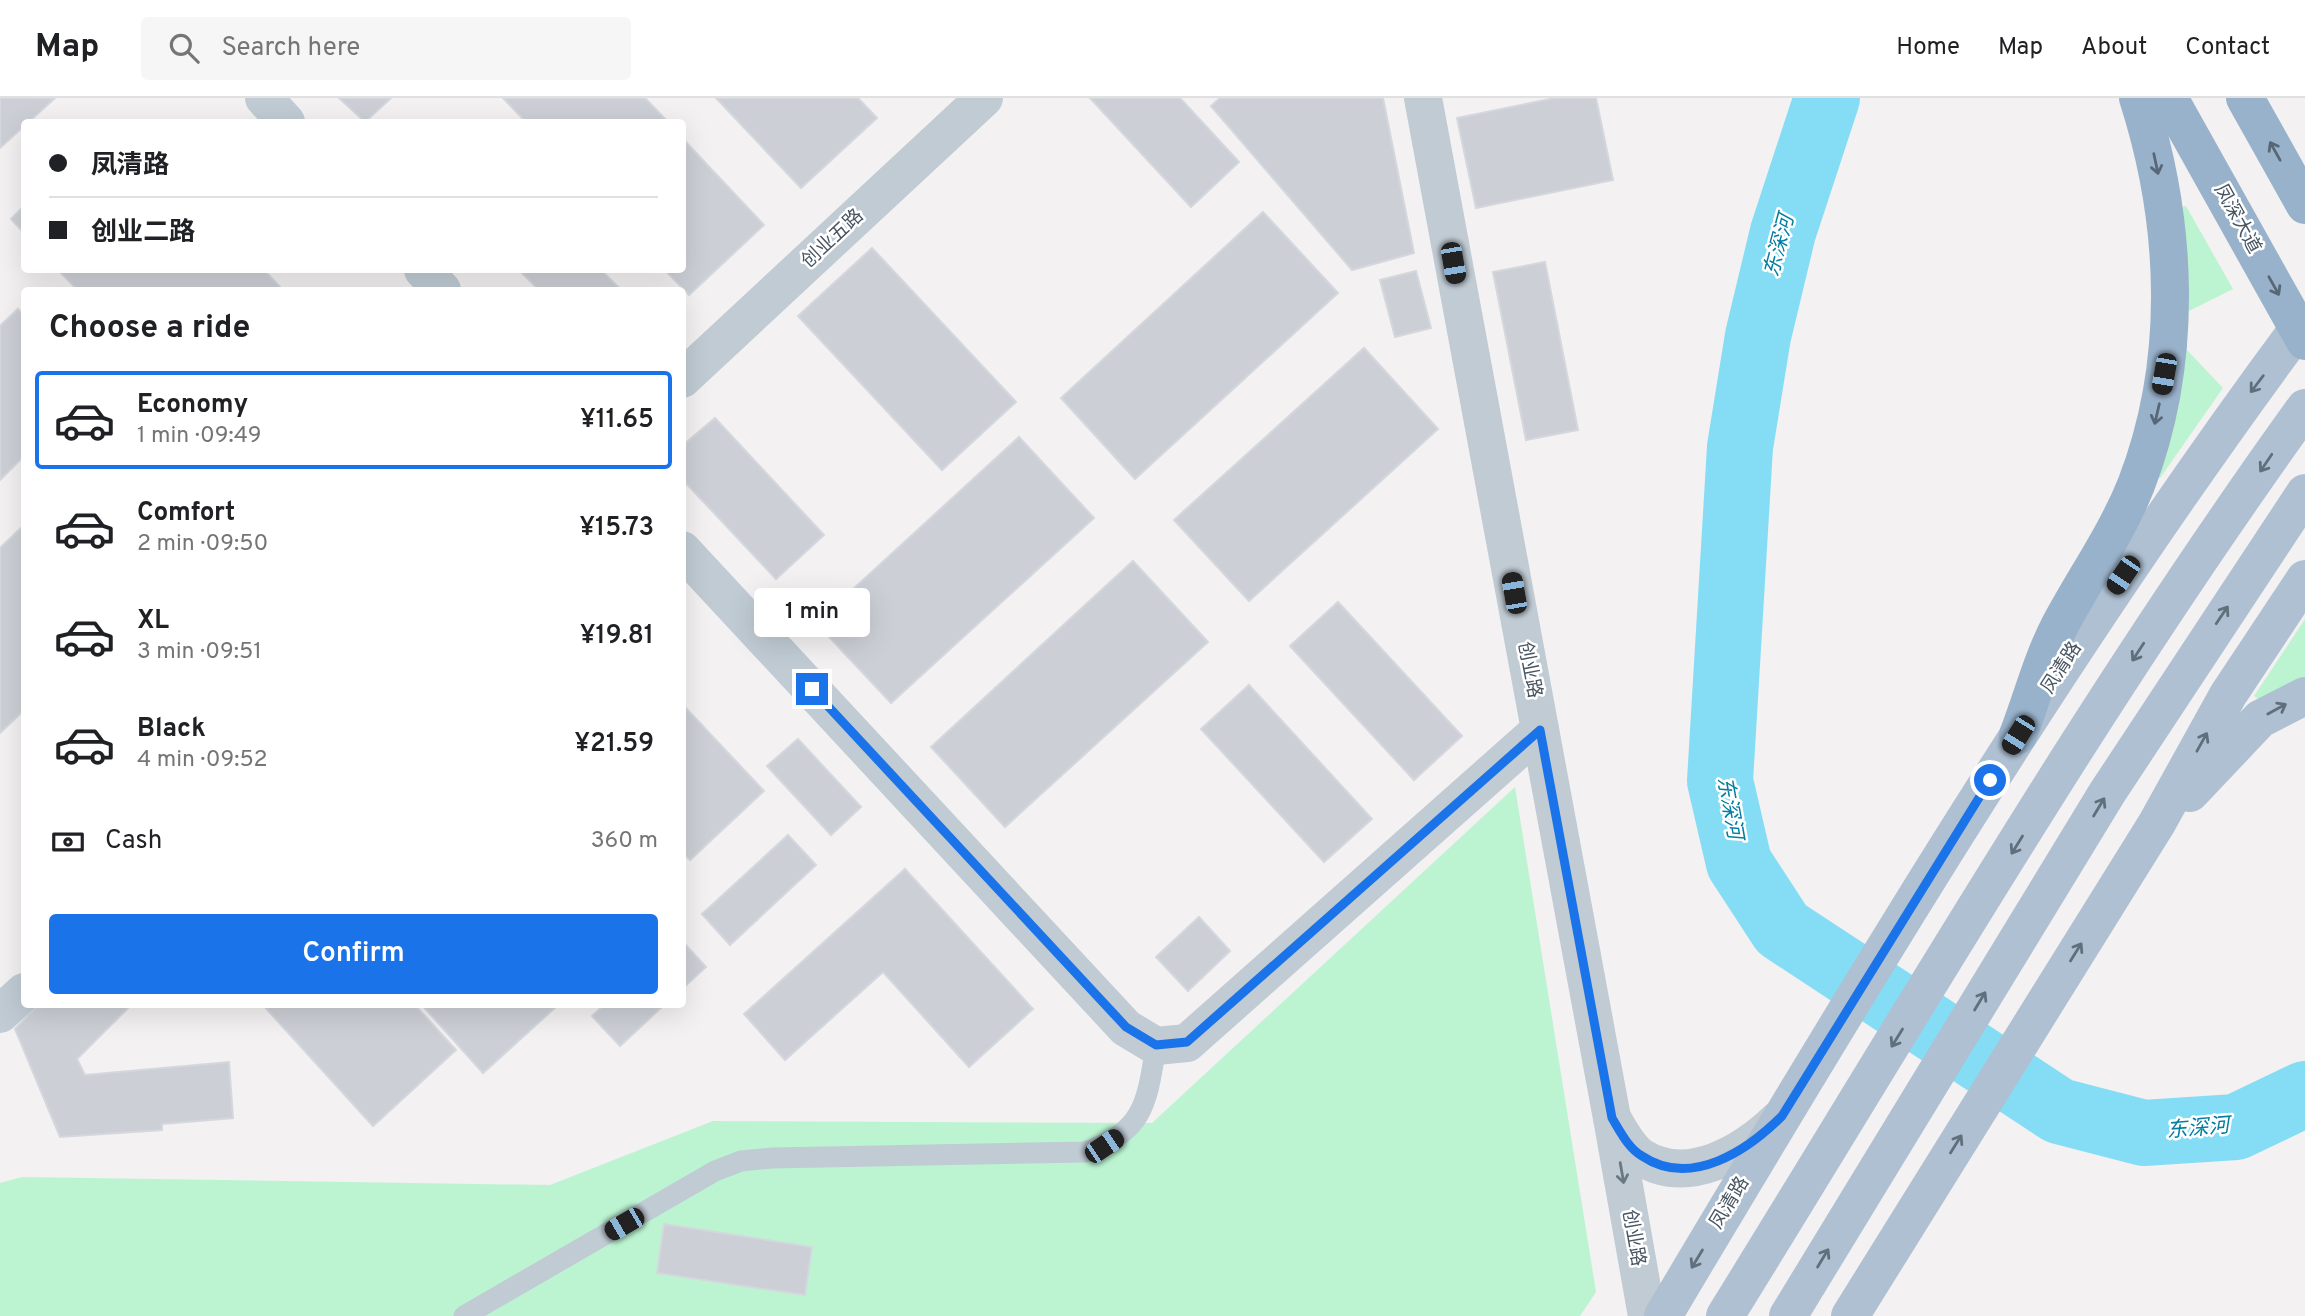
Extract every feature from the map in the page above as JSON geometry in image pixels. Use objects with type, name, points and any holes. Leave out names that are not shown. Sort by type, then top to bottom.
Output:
[{"type":"highway","points":[[2018,735],[2059,626],[2104,552],[2132,495],[2158,411],[2169,334],[2169,265],[2162,193],[2138,98]]},
{"type":"highway","name":"凤深大道","points":[[2169,98],[2303,330]]},
{"type":"highway","points":[[2245,98],[2305,205]]},
{"type":"main road","name":"凤清路","points":[[1663,1316],[1782,1116],[2018,735],[2168,509],[2303,330]]},
{"type":"main road","points":[[1725,1316],[2117,685],[2178,591],[2305,408]]},
{"type":"main road","points":[[1788,1316],[2108,793],[2305,493]]},
{"type":"main road","points":[[1850,1316],[2157,822],[2228,695],[2305,579]]},
{"type":"main road","points":[[2157,822],[2211,773],[2235,743],[2260,719],[2305,696]]},
{"type":"street","points":[[264,98],[283,119]]},
{"type":"street","name":"创业五路","points":[[686,375],[984,98]]},
{"type":"street","name":"创业路","points":[[1423,98],[1647,1316]]},
{"type":"street","points":[[425,273],[439,287]]},
{"type":"street","points":[[686,554],[1126,1027],[1156,1045],[1187,1042],[1540,730]]},
{"type":"street","points":[[0,1014],[21,995]]},
{"type":"street","name":"创业路","points":[[1612,1118],[1625,1139],[1641,1156],[1664,1165],[1687,1167],[1733,1156],[1758,1140],[1782,1116]]},
{"type":"lane","points":[[464,1316],[715,1171],[741,1161],[772,1158],[1085,1152],[1104,1146],[1122,1134],[1147,1099],[1156,1045]]},
{"type":"green space","points":[[2186,206],[2233,289],[2187,312],[2182,207]]},
{"type":"green space","points":[[2185,348],[2223,388],[2160,478],[2156,476]]},
{"type":"green space","points":[[2305,619],[2305,677],[2260,700],[2254,696]]},
{"type":"green space","points":[[1515,787],[1596,1292],[1580,1316],[0,1316],[0,1183],[22,1177],[550,1185],[713,1121],[1152,1123]]},
{"type":"building","points":[[0,98],[55,98],[32,119],[21,119],[21,129],[0,148]]},
{"type":"building","points":[[339,98],[391,98],[368,119],[362,119]]},
{"type":"building","points":[[503,98],[645,98],[665,119],[523,119]]},
{"type":"building","points":[[716,98],[858,98],[877,118],[801,188]]},
{"type":"building","points":[[1090,98],[1180,98],[1239,162],[1191,207]]},
{"type":"building","points":[[1220,98],[1383,98],[1414,253],[1352,270],[1211,106]]},
{"type":"building","points":[[1555,98],[1596,98],[1613,180],[1476,208],[1457,118]]},
{"type":"building","points":[[686,142],[764,225],[689,295],[686,287],[681,287],[668,273],[686,273]]},
{"type":"building","points":[[21,209],[21,230],[11,219]]},
{"type":"building","points":[[1263,212],[1338,293],[1135,479],[1061,398]]},
{"type":"building","points":[[872,248],[1016,402],[942,470],[798,316]]},
{"type":"building","points":[[1545,262],[1578,430],[1526,440],[1493,272]]},
{"type":"building","points":[[1416,271],[1431,328],[1395,337],[1380,280]]},
{"type":"building","points":[[61,273],[267,273],[280,287],[75,287]]},
{"type":"building","points":[[522,273],[604,273],[618,287],[536,287]]},
{"type":"building","points":[[18,309],[21,312],[21,459],[0,480],[0,326]]},
{"type":"building","points":[[1364,348],[1438,429],[1249,601],[1174,520]]},
{"type":"building","points":[[715,418],[824,535],[776,579],[686,483],[686,443]]},
{"type":"building","points":[[1019,437],[1094,518],[891,703],[816,623]]},
{"type":"building","points":[[21,528],[21,713],[0,733],[0,548]]},
{"type":"building","points":[[1133,561],[1208,642],[1005,827],[931,747]]},
{"type":"building","points":[[1338,602],[1462,736],[1414,780],[1290,646]]},
{"type":"building","points":[[1249,685],[1372,819],[1324,862],[1201,729]]},
{"type":"building","points":[[686,708],[764,791],[690,860],[686,856]]},
{"type":"building","points":[[798,739],[861,807],[831,835],[767,766]]},
{"type":"building","points":[[788,835],[816,865],[730,945],[702,914]]},
{"type":"building","points":[[905,869],[1033,1009],[969,1067],[883,972],[785,1060],[744,1014]]},
{"type":"building","points":[[1199,917],[1230,951],[1188,991],[1156,957]]},
{"type":"building","points":[[686,945],[706,967],[686,985]]},
{"type":"building","points":[[35,1008],[128,1008],[77,1059],[85,1075],[229,1062],[233,1118],[162,1124],[162,1130],[60,1137],[15,1029]]},
{"type":"building","points":[[266,1008],[418,1008],[456,1050],[373,1126]]},
{"type":"building","points":[[425,1008],[555,1008],[483,1073]]},
{"type":"building","points":[[601,1008],[661,1008],[620,1046],[592,1016]]},
{"type":"building","points":[[664,1224],[812,1247],[805,1295],[657,1273]]},
{"type":"waterway","name":"东深河","points":[[1827,98],[1783,232],[1758,336],[1740,447],[1720,781],[1739,863],[1782,929],[2059,1111],[2144,1133],[2236,1127],[2305,1094]]},
{"type":"route","points":[[812,689],[1126,1027],[1156,1045],[1187,1042],[1540,730],[1612,1118],[1625,1139],[1641,1156],[1664,1165],[1687,1167],[1733,1156],[1758,1140],[1782,1116],[1990,780]]}]
